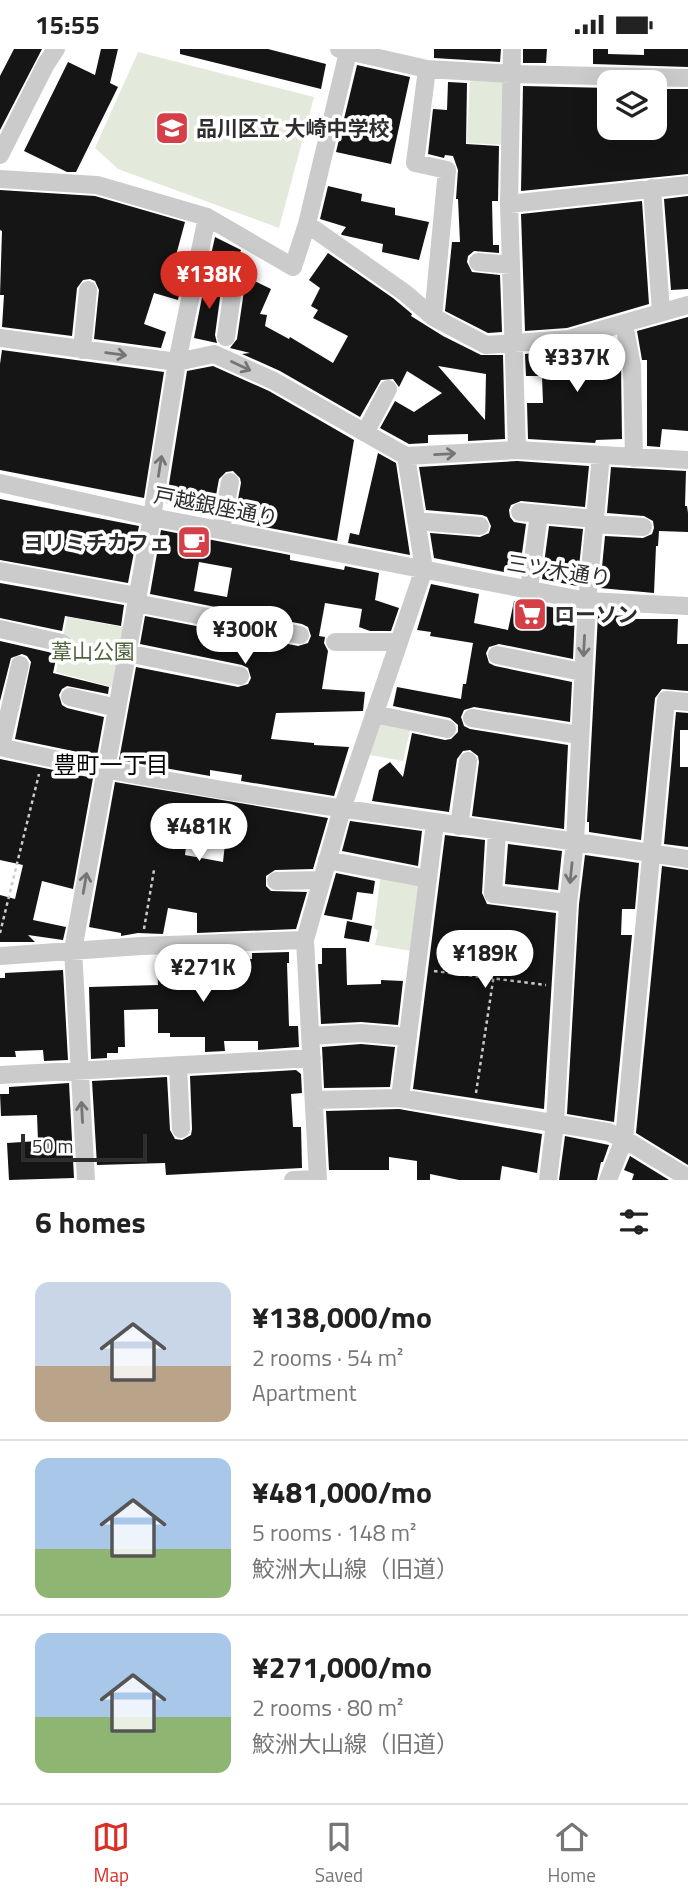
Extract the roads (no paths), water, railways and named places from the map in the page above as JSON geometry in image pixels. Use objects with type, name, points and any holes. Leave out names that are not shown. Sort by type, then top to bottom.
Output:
[{"type":"street","points":[[0,155],[56,49]]},
{"type":"street","points":[[512,49],[509,204],[517,450]]},
{"type":"street","points":[[0,179],[97,185],[207,217],[293,267],[307,223],[344,50],[427,69],[688,78]]},
{"type":"street","points":[[427,69],[415,163],[447,170],[433,317]]},
{"type":"street","points":[[509,204],[688,185]]},
{"type":"street","points":[[652,188],[662,312]]},
{"type":"street","points":[[86,1180],[73,950],[152,517],[177,362],[207,217]]},
{"type":"street","points":[[307,223],[405,293],[433,317],[486,345],[569,339],[688,305]]},
{"type":"street","points":[[196,262],[235,275],[226,337]]},
{"type":"street","points":[[478,262],[511,265]]},
{"type":"street","points":[[82,350],[88,290]]},
{"type":"street","points":[[626,334],[632,366],[634,458]]},
{"type":"street","points":[[0,338],[177,362],[214,353],[274,381],[406,456],[517,450],[688,460]]},
{"type":"street","points":[[365,433],[388,389]]},
{"type":"street","points":[[293,1180],[318,1179],[305,940],[342,809],[424,569],[406,456]]},
{"type":"street","points":[[548,1180],[555,1123],[568,903],[575,842],[587,601],[601,456]]},
{"type":"street","points":[[221,530],[230,482]]},
{"type":"street","name":"戸越銀座通り","points":[[0,484],[152,517],[424,569]]},
{"type":"street","points":[[520,512],[643,527]]},
{"type":"street","points":[[529,590],[539,514]]},
{"type":"street","points":[[416,521],[480,526]]},
{"type":"street","name":"三ツ木通り","points":[[424,569],[587,601],[688,606]]},
{"type":"street","points":[[0,571],[300,635]]},
{"type":"street","points":[[0,629],[62,643]]},
{"type":"street","points":[[335,642],[399,642]]},
{"type":"street","points":[[127,653],[240,676]]},
{"type":"street","points":[[497,656],[582,672]]},
{"type":"street","points":[[20,665],[1,747],[106,771],[342,809],[688,859]]},
{"type":"street","points":[[70,697],[117,708]]},
{"type":"street","points":[[608,1180],[624,1139],[666,700],[688,702]]},
{"type":"street","points":[[374,715],[447,729]]},
{"type":"street","points":[[472,718],[579,735]]},
{"type":"street","points":[[459,826],[468,761]]},
{"type":"street","points":[[400,1098],[435,823]]},
{"type":"street","points":[[497,831],[493,894],[568,903]]},
{"type":"street","points":[[327,860],[428,879]]},
{"type":"street","points":[[276,881],[320,880]]},
{"type":"street","points":[[0,956],[141,946],[305,940]]},
{"type":"street","points":[[310,1036],[361,1033],[408,1037]]},
{"type":"street","points":[[0,1075],[312,1058]]},
{"type":"street","points":[[178,1065],[181,1129]]},
{"type":"street","points":[[314,1100],[400,1098],[608,1132],[688,1178]]},
{"type":"place","name":"品川区立 大崎中学校","points":[[172,128]]},
{"type":"place","name":"ヨリミチカフェ","points":[[194,542]]},
{"type":"place","name":"ローソン","points":[[530,614]]},
{"type":"district","name":"豊町一丁目","points":[[111,764]]},
{"type":"park label","name":"葦山公園","points":[[93,651]]}]
